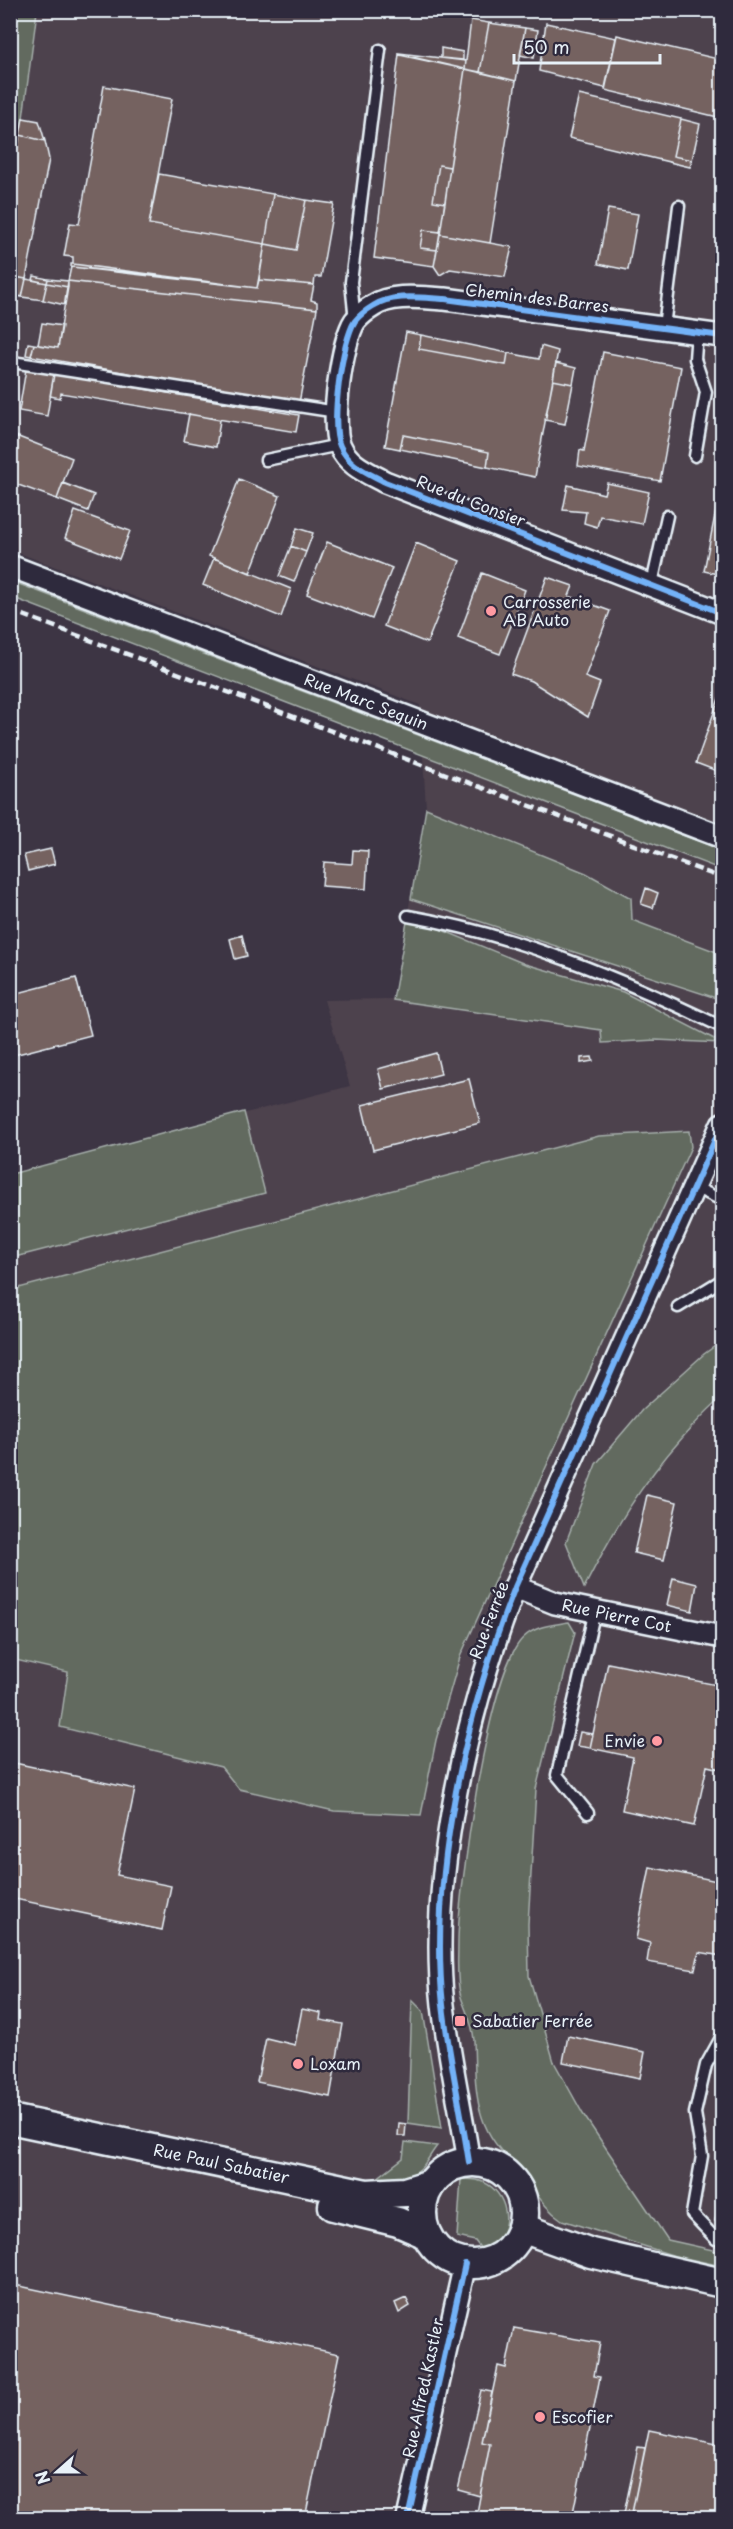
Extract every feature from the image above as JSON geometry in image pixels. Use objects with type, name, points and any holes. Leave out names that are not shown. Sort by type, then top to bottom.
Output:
[{"type":"main road","name":"Rue Paul Sabatier","points":[[10,2120],[366,2194],[405,2192],[431,2184]]},
{"type":"main road","name":"Rue Paul Sabatier","points":[[10,2137],[368,2213],[426,2234]]},
{"type":"main road","points":[[469,2162],[485,2164],[500,2170],[513,2181],[522,2204],[522,2228],[509,2249],[500,2257],[477,2265],[449,2259],[435,2248],[426,2234],[422,2208],[431,2184],[448,2169],[469,2162]]},
{"type":"main road","points":[[522,2228],[591,2253],[723,2283]]},
{"type":"street","name":"Chemin des Barres","points":[[355,321],[374,305],[403,297],[445,299],[723,336]]},
{"type":"street","points":[[339,445],[337,412],[340,367],[355,321]]},
{"type":"street","name":"Rue du Consier","points":[[339,445],[353,466],[385,482],[723,613]]},
{"type":"street","name":"Rue Marc Seguin","points":[[10,566],[723,837]]},
{"type":"street","name":"Rue Ferrée","points":[[469,2162],[443,2004],[443,1878],[467,1739],[485,1664],[515,1587],[723,1124]]},
{"type":"street","name":"Rue Pierre Cot","points":[[515,1587],[555,1603],[723,1637]]},
{"type":"street","name":"Rue Alfred Kastler","points":[[408,2518],[465,2264]]},
{"type":"lane","points":[[355,321],[351,282],[380,50]]},
{"type":"lane","points":[[664,327],[679,206]]},
{"type":"lane","points":[[695,456],[706,392],[695,359],[697,332]]},
{"type":"lane","points":[[12,362],[337,412]]},
{"type":"lane","points":[[266,460],[339,445]]},
{"type":"lane","points":[[652,584],[667,516]]},
{"type":"lane","points":[[408,916],[500,938],[629,982],[723,1027]]},
{"type":"lane","points":[[694,1187],[723,1200]]},
{"type":"lane","points":[[678,1307],[723,1280]]},
{"type":"lane","points":[[588,1813],[557,1775],[595,1610]]},
{"type":"lane","points":[[723,2036],[706,2065],[695,2113],[702,2156],[692,2214],[716,2239],[723,2240]]},
{"type":"shaded area","points":[[37,11],[722,11],[722,2518],[11,2518],[11,1174],[350,1086],[324,1000],[393,999],[426,808],[420,705],[11,550],[11,188]]},
{"type":"green space","points":[[11,11],[37,11],[11,188]]},
{"type":"green space","points":[[11,581],[722,850],[722,870],[11,597]]},
{"type":"green space","points":[[426,808],[586,873],[631,898],[632,920],[722,954],[722,1000],[411,899]]},
{"type":"green space","points":[[408,916],[525,964],[623,992],[722,1043],[656,1040],[602,1043],[601,1030],[393,1000]]},
{"type":"green space","points":[[244,1112],[265,1193],[11,1258],[11,1174]]},
{"type":"green space","points":[[689,1131],[691,1147],[460,1657],[436,1740],[421,1815],[334,1811],[239,1789],[221,1767],[60,1727],[68,1672],[11,1659],[11,1290],[599,1136]]},
{"type":"green space","points":[[722,1341],[722,1398],[697,1421],[653,1473],[617,1528],[584,1588],[566,1542],[596,1464],[642,1410],[704,1354]]},
{"type":"green space","points":[[569,1622],[575,1632],[536,1789],[528,1924],[529,1976],[554,2062],[583,2114],[668,2240],[722,2252],[722,2266],[675,2256],[562,2220],[545,2205],[499,2148],[485,2126],[479,2108],[473,2034],[459,1991],[458,1970],[459,1916],[463,1878],[478,1783],[487,1735],[510,1658],[523,1638],[533,1630]]},
{"type":"green space","points":[[412,2000],[423,2011],[442,2128],[408,2123]]},
{"type":"green space","points":[[405,2142],[437,2146],[418,2171],[392,2181],[372,2182],[403,2158]]},
{"type":"green space","points":[[461,2179],[476,2180],[488,2185],[495,2190],[504,2206],[506,2215],[503,2232],[495,2243],[482,2250],[475,2241],[457,2237]]},
{"type":"building","points":[[471,20],[489,23],[480,72],[465,69]]},
{"type":"building","points":[[489,23],[525,28],[516,81],[480,72]]},
{"type":"building","points":[[546,23],[616,38],[605,88],[539,71]]},
{"type":"building","points":[[525,28],[538,30],[534,58],[520,55]]},
{"type":"building","points":[[617,35],[722,60],[722,118],[605,90]]},
{"type":"building","points":[[441,48],[463,52],[463,60],[441,58]]},
{"type":"building","points":[[399,53],[466,61],[465,69],[400,55]]},
{"type":"building","points":[[399,54],[465,69],[450,167],[439,165],[433,201],[445,203],[440,232],[423,230],[420,248],[437,250],[434,266],[374,258]]},
{"type":"building","points":[[465,69],[516,81],[490,243],[440,234]]},
{"type":"building","points":[[104,86],[172,99],[149,224],[265,244],[257,288],[73,264],[73,257],[64,256],[70,223],[79,224]]},
{"type":"building","points":[[579,95],[681,119],[673,156],[692,160],[690,167],[569,138]]},
{"type":"building","points":[[23,118],[39,121],[45,141],[20,135]]},
{"type":"building","points":[[681,119],[700,124],[692,160],[673,156]]},
{"type":"building","points":[[20,135],[45,141],[49,159],[26,279],[10,276],[10,188]]},
{"type":"building","points":[[439,165],[450,167],[445,203],[433,201]]},
{"type":"building","points":[[159,174],[273,194],[265,244],[149,224]]},
{"type":"building","points":[[273,194],[306,200],[296,250],[265,244]]},
{"type":"building","points":[[306,200],[334,204],[321,277],[315,277],[314,285],[259,280],[265,244],[296,250]]},
{"type":"building","points":[[608,209],[638,214],[628,270],[598,264]]},
{"type":"building","points":[[423,230],[440,232],[437,250],[420,248]]},
{"type":"building","points":[[440,234],[512,247],[505,277],[450,269],[440,275],[434,266]]},
{"type":"building","points":[[73,264],[164,276],[71,267]]},
{"type":"building","points":[[71,267],[257,288],[259,280],[314,285],[311,300],[317,302],[317,309],[68,281]]},
{"type":"building","points":[[10,276],[26,279],[22,297],[10,294]]},
{"type":"building","points":[[34,276],[48,279],[47,283],[33,280]]},
{"type":"building","points":[[26,279],[47,283],[43,300],[22,297]]},
{"type":"building","points":[[48,279],[68,281],[68,287],[47,283]]},
{"type":"building","points":[[68,281],[317,309],[299,403],[31,356],[34,344],[58,348]]},
{"type":"building","points":[[47,283],[68,287],[65,305],[43,300]]},
{"type":"building","points":[[42,323],[62,326],[58,348],[38,345]]},
{"type":"building","points":[[406,332],[421,335],[419,349],[506,365],[508,353],[539,359],[541,346],[558,351],[535,477],[487,467],[489,452],[403,435],[400,449],[385,446]]},
{"type":"building","points":[[421,335],[508,353],[506,365],[419,349]]},
{"type":"building","points":[[28,343],[34,344],[31,356],[26,355]]},
{"type":"building","points":[[603,352],[681,367],[660,481],[578,466],[580,450],[584,451]]},
{"type":"building","points":[[556,363],[576,368],[573,384],[553,380]]},
{"type":"building","points":[[26,369],[54,374],[47,416],[19,411]]},
{"type":"building","points":[[54,374],[299,415],[296,432],[61,393],[60,398],[50,396]]},
{"type":"building","points":[[553,380],[573,384],[565,424],[545,420]]},
{"type":"building","points":[[189,414],[220,420],[216,447],[184,441]]},
{"type":"building","points":[[403,435],[489,452],[487,467],[400,449]]},
{"type":"building","points":[[16,436],[72,458],[57,499],[10,482],[10,452]]},
{"type":"building","points":[[239,479],[280,496],[250,573],[209,556]]},
{"type":"building","points":[[722,480],[722,575],[704,571]]},
{"type":"building","points":[[63,483],[94,495],[88,511],[57,499]]},
{"type":"building","points":[[607,483],[649,492],[642,524],[600,516],[597,527],[584,523],[586,512],[563,510],[568,485],[604,494]]},
{"type":"building","points":[[75,511],[130,531],[119,559],[65,538]]},
{"type":"building","points":[[297,528],[313,533],[306,552],[291,546]]},
{"type":"building","points":[[327,542],[392,568],[372,619],[307,594]]},
{"type":"building","points":[[416,543],[460,561],[427,643],[384,626]]},
{"type":"building","points":[[291,546],[306,552],[294,582],[279,576]]},
{"type":"building","points":[[214,558],[291,589],[281,617],[203,585]]},
{"type":"building","points":[[482,573],[525,590],[500,654],[458,638]]},
{"type":"building","points":[[547,577],[573,586],[569,596],[610,611],[585,677],[600,683],[588,717],[531,681],[511,674]]},
{"type":"building","points":[[722,690],[722,773],[696,763]]},
{"type":"building","points":[[51,849],[55,864],[28,871],[24,855]]},
{"type":"building","points":[[353,850],[368,851],[366,889],[322,886],[324,862],[352,864]]},
{"type":"building","points":[[646,888],[658,893],[653,908],[641,904]]},
{"type":"building","points":[[242,935],[247,956],[235,959],[230,939]]},
{"type":"building","points":[[76,978],[91,1035],[10,1056],[10,995]]},
{"type":"building","points":[[436,1053],[441,1074],[383,1089],[378,1069]]},
{"type":"building","points":[[592,1057],[593,1061],[581,1063],[581,1058]]},
{"type":"building","points":[[469,1079],[480,1123],[373,1150],[362,1105]]},
{"type":"building","points":[[647,1495],[677,1502],[664,1560],[634,1553]]},
{"type":"building","points":[[673,1578],[697,1584],[692,1611],[667,1605]]},
{"type":"building","name":"Envie","points":[[608,1663],[722,1686],[720,1769],[707,1766],[694,1826],[622,1810],[633,1757],[590,1748]]},
{"type":"building","points":[[10,1716],[16,1717],[10,1742]]},
{"type":"building","points":[[580,1732],[593,1734],[590,1748],[577,1746]]},
{"type":"building","points":[[10,1762],[135,1789],[117,1875],[171,1886],[162,1930],[10,1898]]},
{"type":"building","points":[[650,1867],[722,1882],[722,1956],[699,1952],[695,1970],[647,1962],[650,1943],[636,1939]]},
{"type":"building","name":"Loxam","points":[[302,2009],[321,2013],[320,2020],[343,2024],[330,2097],[257,2082],[266,2038],[295,2045]]},
{"type":"building","points":[[568,2036],[645,2052],[640,2078],[563,2062]]},
{"type":"building","points":[[399,2123],[406,2124],[405,2136],[398,2136]]},
{"type":"building","points":[[722,2183],[722,2223],[715,2221]]},
{"type":"building","points":[[10,2284],[339,2354],[305,2518],[10,2518]]},
{"type":"building","points":[[406,2298],[410,2306],[399,2313],[395,2303]]},
{"type":"building","name":"Escofier","points":[[514,2328],[600,2343],[594,2376],[600,2377],[572,2518],[476,2518],[490,2444],[482,2442],[498,2366],[506,2368]]},
{"type":"building","points":[[481,2390],[492,2392],[482,2442],[490,2444],[480,2496],[458,2490]]},
{"type":"building","points":[[649,2430],[722,2445],[722,2518],[631,2518]]},
{"type":"building","points":[[638,2447],[645,2448],[631,2518],[623,2518]]},
{"type":"railway","points":[[10,610],[722,878]]},
{"type":"cycle path","points":[[722,336],[445,299],[408,297],[389,299],[364,313],[355,321],[350,331],[342,363],[336,420],[340,446],[348,459],[359,468],[385,482],[722,613]]},
{"type":"cycle path","points":[[469,2162],[443,2005],[440,1954],[447,1847],[467,1738],[515,1587],[722,1124]]},
{"type":"cycle path","points":[[408,2518],[465,2264]]},
{"type":"place","name":"Carrosserie AB Auto","points":[[491,611]]},
{"type":"place","name":"Envie","points":[[657,1741]]},
{"type":"place","name":"Sabatier Ferrée","points":[[460,2021]]},
{"type":"place","name":"Loxam","points":[[298,2064]]},
{"type":"place","name":"Escofier","points":[[540,2417]]}]
